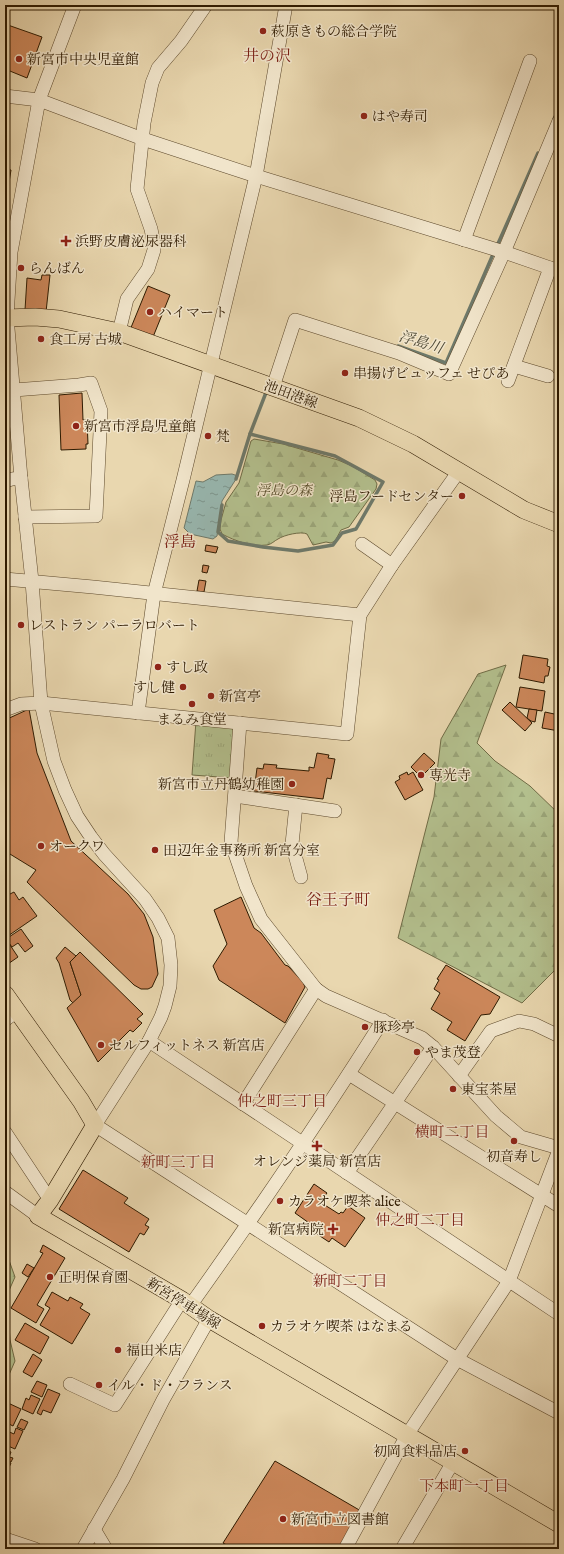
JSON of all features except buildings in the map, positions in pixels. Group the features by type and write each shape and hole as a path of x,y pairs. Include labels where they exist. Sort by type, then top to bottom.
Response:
{"main road":[{"name":"池田港線","path":"6,318 35,317 59,319 119,332 359,418 413,444 524,510 559,524"},
{"path":"5,994 11,1016 81,1101 95,1125 50,1200 38,1216"},
{"name":"新宮停車場線","path":"38,1216 407,1436 559,1524"}],"street":[{"path":"75,5 39,100 11,252 6,318 14,390 11,425 21,478 32,581 41,702 54,761 64,790 77,816 104,854 145,899 158,918 168,938 171,966 170,986 165,1006 149,1041 95,1125 457,1359 559,1413"},
{"path":"119,332 127,299 148,269 154,250 151,229 137,189 143,138 152,83 158,68 181,41 206,5"},
{"path":"138,712 154,594 256,176 286,5"},
{"path":"464,240 530,61"},
{"path":"5,96 39,100 143,138 256,176 555,269 508,381"},
{"path":"273,387 295,320 399,353 449,374 504,252 559,121"},
{"path":"514,366 548,376"},
{"path":"14,390 90,383 101,411 96,516 25,518"},
{"path":"5,710 21,704 41,702 347,734 360,615 392,565 459,471"},
{"path":"5,481 12,478 21,478"},
{"path":"362,544 392,565"},
{"path":"5,579 360,615"},
{"path":"240,723 231,842 246,886 261,919 316,989 326,996 422,1038 433,1047 496,1116 521,1137 559,1149 508,1281 407,1436 345,1549"},
{"path":"235,796 335,811"},
{"path":"296,805 292,844 301,877"},
{"path":"243,1104 316,989"},
{"path":"70,1384 115,1405 186,1303 248,1225 349,1074 383,1020"},
{"path":"459,1076 491,1031 519,1021 534,1024 559,1036"},
{"path":"149,1041 559,1314"},
{"path":"347,1173 433,1047"},
{"path":"349,1074 559,1206"},
{"path":"5,1132 50,1200"},
{"path":"5,1192 38,1216"},
{"path":"83,1549 123,1479 163,1400 210,1319"},
{"path":"402,1549 453,1462"},
{"path":"94,1529 106,1549"},
{"path":"5,1539 35,1549"}],"green space":[{"name":"浮島の森","path":"254,439 283,444 338,460 352,466 375,480 377,484 376,489 349,527 341,530 335,541 331,543 326,542 313,545 307,534 304,533 284,536 267,545 244,543 232,539 222,534 220,529 221,520 226,502 239,483 251,441"},
{"path":"506,665 477,743 495,761 530,786 559,814 559,966 522,1003 398,938 434,797 441,739 478,674"},
{"path":"196,721 238,725 233,778 192,775"},
{"path":"5,1249 15,1277 7,1295 10,1340 15,1361 5,1384"}],"water":[{"path":"232,474 238,476 222,501 217,536 213,539 190,534 184,528 196,481 203,482 216,475"}],"waterway":[{"name":"浮島川","path":"554,119 559,109"},
{"name":"浮島川","path":"497,246 538,153"},
{"name":"浮島川","path":"398,346 446,363 494,252"},
{"name":"浮島川","path":"236,479 250,434 267,390"},
{"name":"浮島川","path":"222,505 218,532 228,541 298,551 333,545 342,533 356,529 383,482 335,456 250,434"}],"place":[{"name":"萩原きもの総合学院","path":"263,31"},
{"name":"新宮市中央児童館","path":"19,59"},
{"name":"はや寿司","path":"364,116"},
{"name":"浜野皮膚泌尿器科","path":"66,241"},
{"name":"らんばん","path":"21,268"},
{"name":"ハイマート","path":"150,312"},
{"name":"食工房 古城","path":"41,339"},
{"name":"串揚げビュッフェ せぴあ","path":"345,373"},
{"name":"新宮市浮島児童館","path":"76,426"},
{"name":"梵","path":"208,436"},
{"name":"浮島フードセンター","path":"462,496"},
{"name":"レストラン パーラロバート","path":"21,625"},
{"name":"すし政","path":"158,667"},
{"name":"すし健","path":"183,687"},
{"name":"新宮亭","path":"211,696"},
{"name":"まるみ食堂","path":"192,704"},
{"name":"専光寺","path":"421,775"},
{"name":"新宮市立丹鶴幼稚園","path":"292,784"},
{"name":"オークワ","path":"41,846"},
{"name":"田辺年金事務所 新宮分室","path":"155,850"},
{"name":"豚珍亭","path":"365,1027"},
{"name":"セルフィットネス 新宮店","path":"101,1045"},
{"name":"やま茂登","path":"417,1052"},
{"name":"東宝茶屋","path":"453,1089"},
{"name":"初音寿し","path":"514,1141"},
{"name":"オレンジ薬局 新宮店","path":"317,1146"},
{"name":"カラオケ喫茶 alice","path":"280,1201"},
{"name":"新宮病院","path":"333,1229"},
{"name":"正明保育園","path":"50,1277"},
{"name":"カラオケ喫茶 はなまる","path":"262,1326"},
{"name":"福田米店","path":"118,1350"},
{"name":"イル・ド・フランス","path":"99,1385"},
{"name":"初岡食料品店","path":"465,1451"},
{"name":"新宮市立図書館","path":"283,1519"}],"district":[{"name":"井の沢","path":"267,55"},
{"name":"浮島","path":"180,541"},
{"name":"谷王子町","path":"338,899"},
{"name":"仲之町三丁目","path":"282,1101"},
{"name":"横町二丁目","path":"452,1132"},
{"name":"新町三丁目","path":"178,1162"},
{"name":"仲之町二丁目","path":"420,1220"},
{"name":"新町二丁目","path":"350,1281"},
{"name":"下本町一丁目","path":"464,1486"}]}
